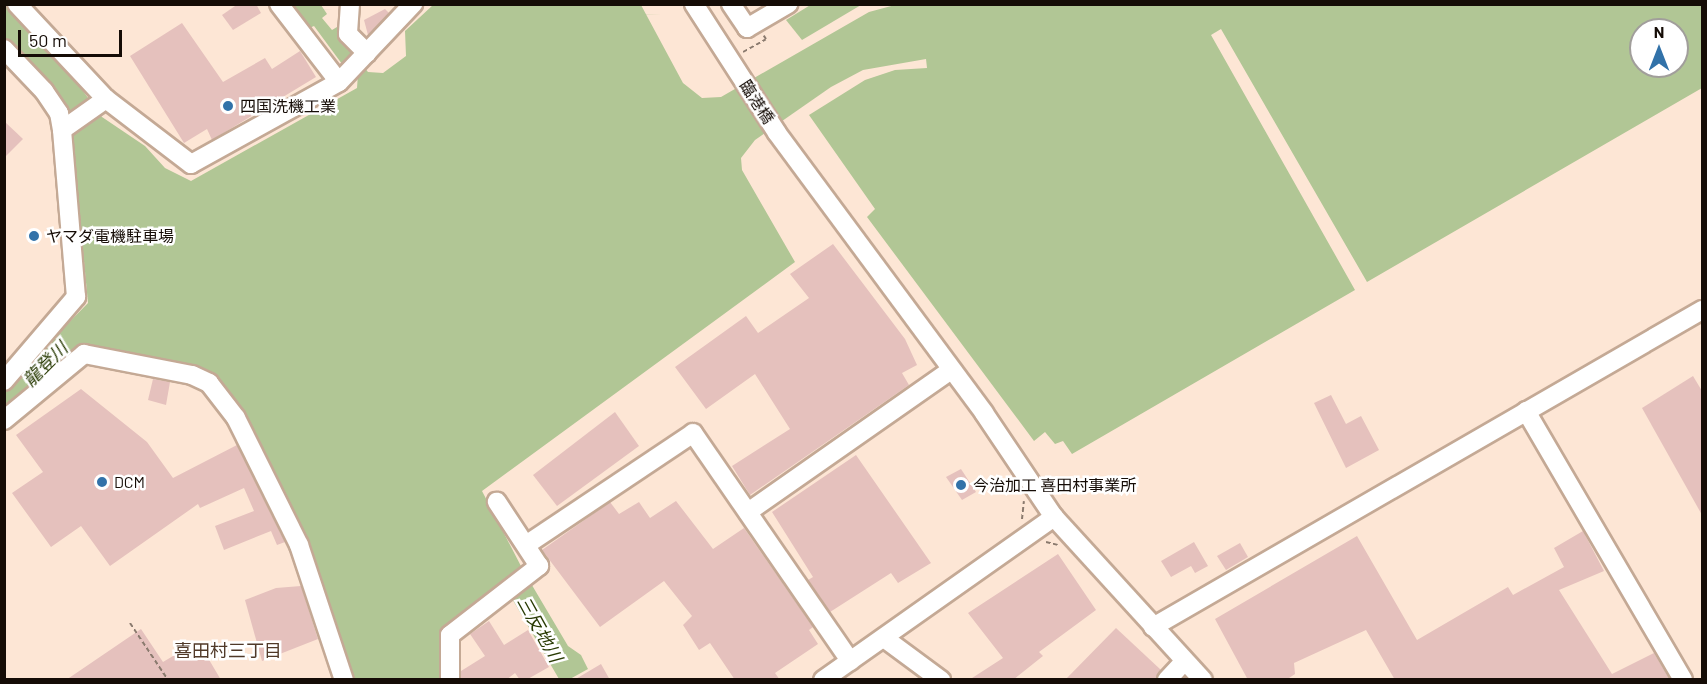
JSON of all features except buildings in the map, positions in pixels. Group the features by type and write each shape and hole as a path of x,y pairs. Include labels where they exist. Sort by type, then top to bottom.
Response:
{"street":[{"path":"17,4 106,100 191,164 339,82 413,4"},
{"path":"279,4 339,82"},
{"path":"350,4 348,34 367,53"},
{"name":"臨港橋","path":"694,4 777,133 951,370 1054,518 1203,680"},
{"path":"731,4 747,28 788,4"},
{"path":"4,49 44,91 59,112 63,130 76,297 4,381"},
{"path":"63,130 106,100"},
{"path":"1153,627 1702,309"},
{"path":"4,420 84,354 192,375 209,383 236,418 299,545 344,680"},
{"path":"748,512 951,370"},
{"path":"1526,411 1683,680"},
{"path":"526,545 693,433 850,661"},
{"path":"450,680 450,635 539,566 497,502"},
{"path":"823,680 1054,518"},
{"path":"884,638 941,680"},
{"path":"1167,680 1185,661"}],"path":[{"path":"130,623 168,680"}],"water":[{"path":"812,4 861,5 802,40 786,20"},
{"path":"4,5 53,50 102,117 145,146 165,168 191,181 357,88 358,74 342,64 314,26 307,29 288,5 321,5 327,14 322,18 332,30 337,27 345,44 368,72 383,73 406,56 405,31 433,5 641,5 683,83 702,98 721,97 869,12 895,5 1702,5 1702,88 1367,282 1221,29 1211,35 1355,290 1072,454 1063,441 1055,444 1045,432 1034,441 867,217 875,209 809,115 865,80 895,70 927,68 926,59 863,70 831,87 755,140 741,158 742,170 795,262 482,491 523,570 568,646 581,655 588,669 570,679 559,679 504,585 441,636 439,679 352,679 313,559 233,401 209,377 85,346 5,414 5,388 88,303 72,136 77,132 57,96 5,39"}],"place":[{"name":"四国洗機工業","path":"228,106"},
{"name":"ヤマダ電機駐車場","path":"34,236"},
{"name":"DCM","path":"102,482"},
{"name":"今治加工 喜田村事業所","path":"961,485"}],"district":[{"name":"喜田村三丁目","path":"228,650"}],"water label":[{"name":"龍登川","path":"45,364"},
{"name":"三反地川","path":"540,629"}]}
